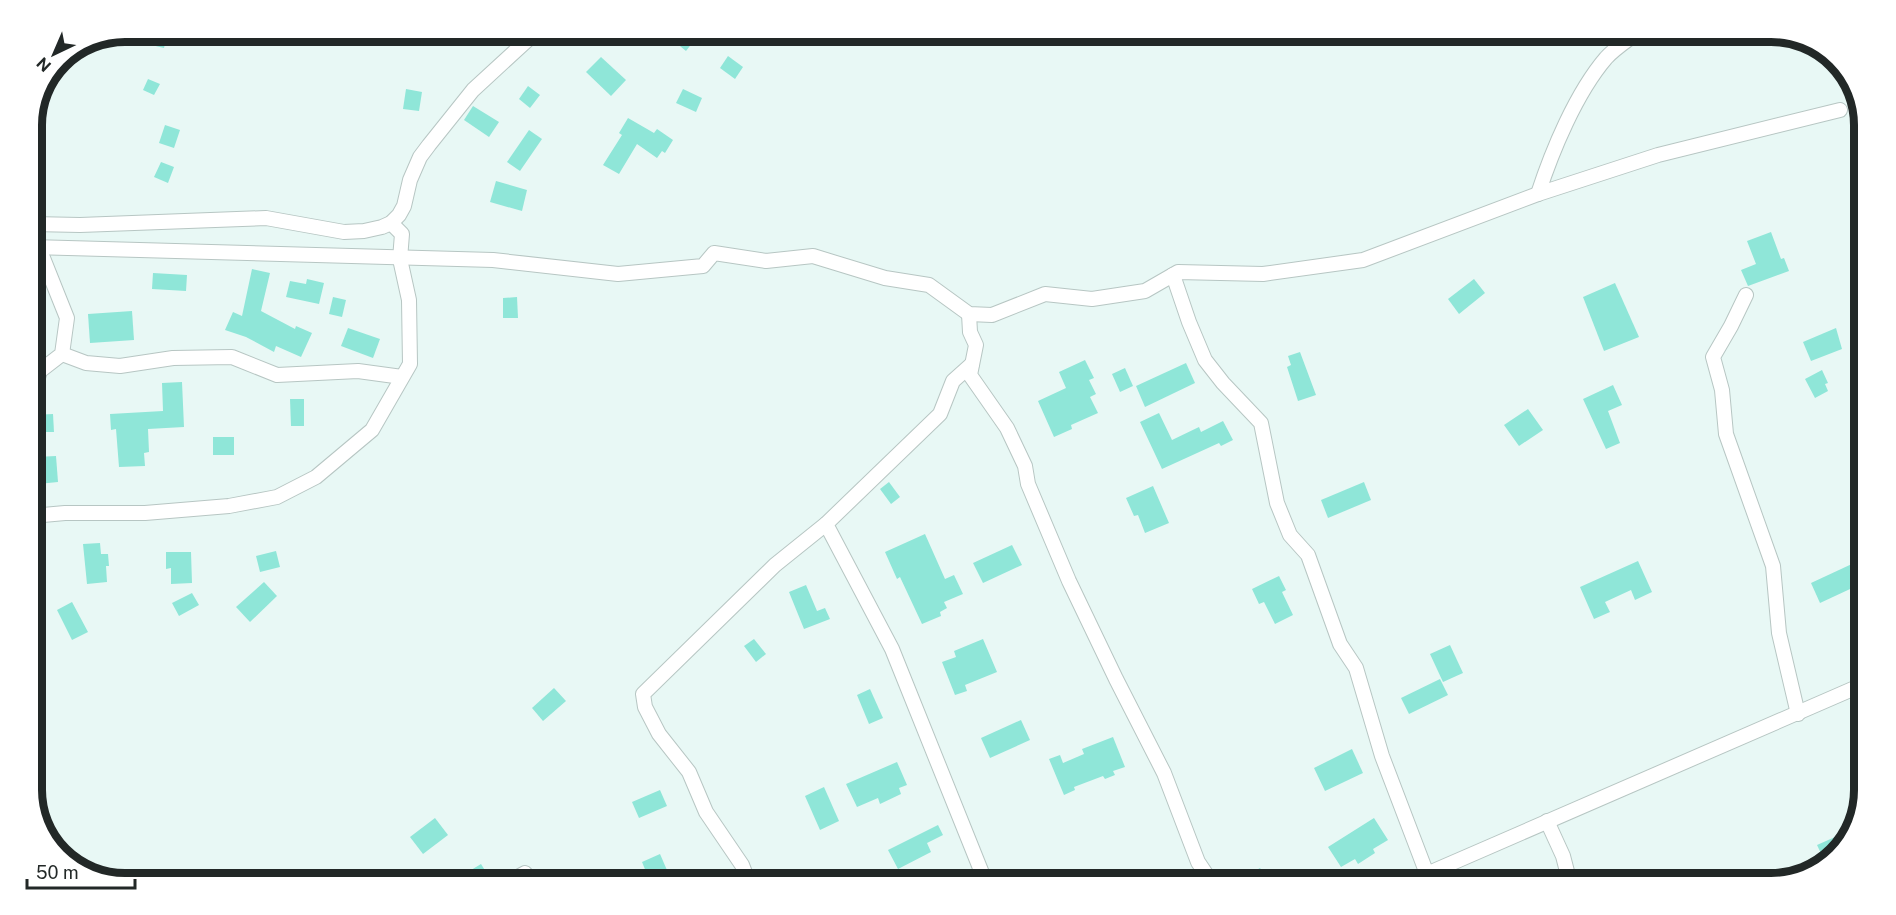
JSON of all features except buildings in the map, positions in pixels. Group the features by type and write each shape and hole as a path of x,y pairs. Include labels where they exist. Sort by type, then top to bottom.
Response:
{"street":[{"path":"42,224 80,225 266,218 344,232 364,231 391,223 404,206 410,180 420,157 473,90 525,42"},
{"path":"1538,195 1549,160 1583,92 1606,58 1626,42"},
{"path":"42,248 493,260 618,274 703,266 714,254 766,261 813,256 885,278 929,285 969,314 992,315 1045,294 1092,299 1145,291 1178,273 1263,274 1364,260 1538,195 1658,155 1840,110"},
{"path":"42,515 145,513 229,506 277,497 316,477 372,430 410,364 409,300 399,259 402,234 391,223"},
{"path":"42,263 67,318 62,354 42,369"},
{"path":"1173,275 1205,360 1261,423 1277,503 1290,535 1308,555 1340,644 1356,668 1382,756 1427,873"},
{"path":"1746,295 1713,357 1722,390 1726,434 1773,566 1779,633 1798,714"},
{"path":"969,314 970,332 976,345 970,375 1007,428 1025,466 1028,484 1069,581 1164,773 1198,862 1205,873"},
{"path":"62,354 86,363 120,366 173,357 232,357 277,375 358,371 402,377"},
{"path":"745,873 742,865 706,812 689,772 659,734 645,707 643,694 775,566 826,525 940,414 953,381 972,364"},
{"path":"826,525 892,649 982,873"},
{"path":"1429,873 1854,689"},
{"path":"1547,821 1563,856 1567,873"}]}
